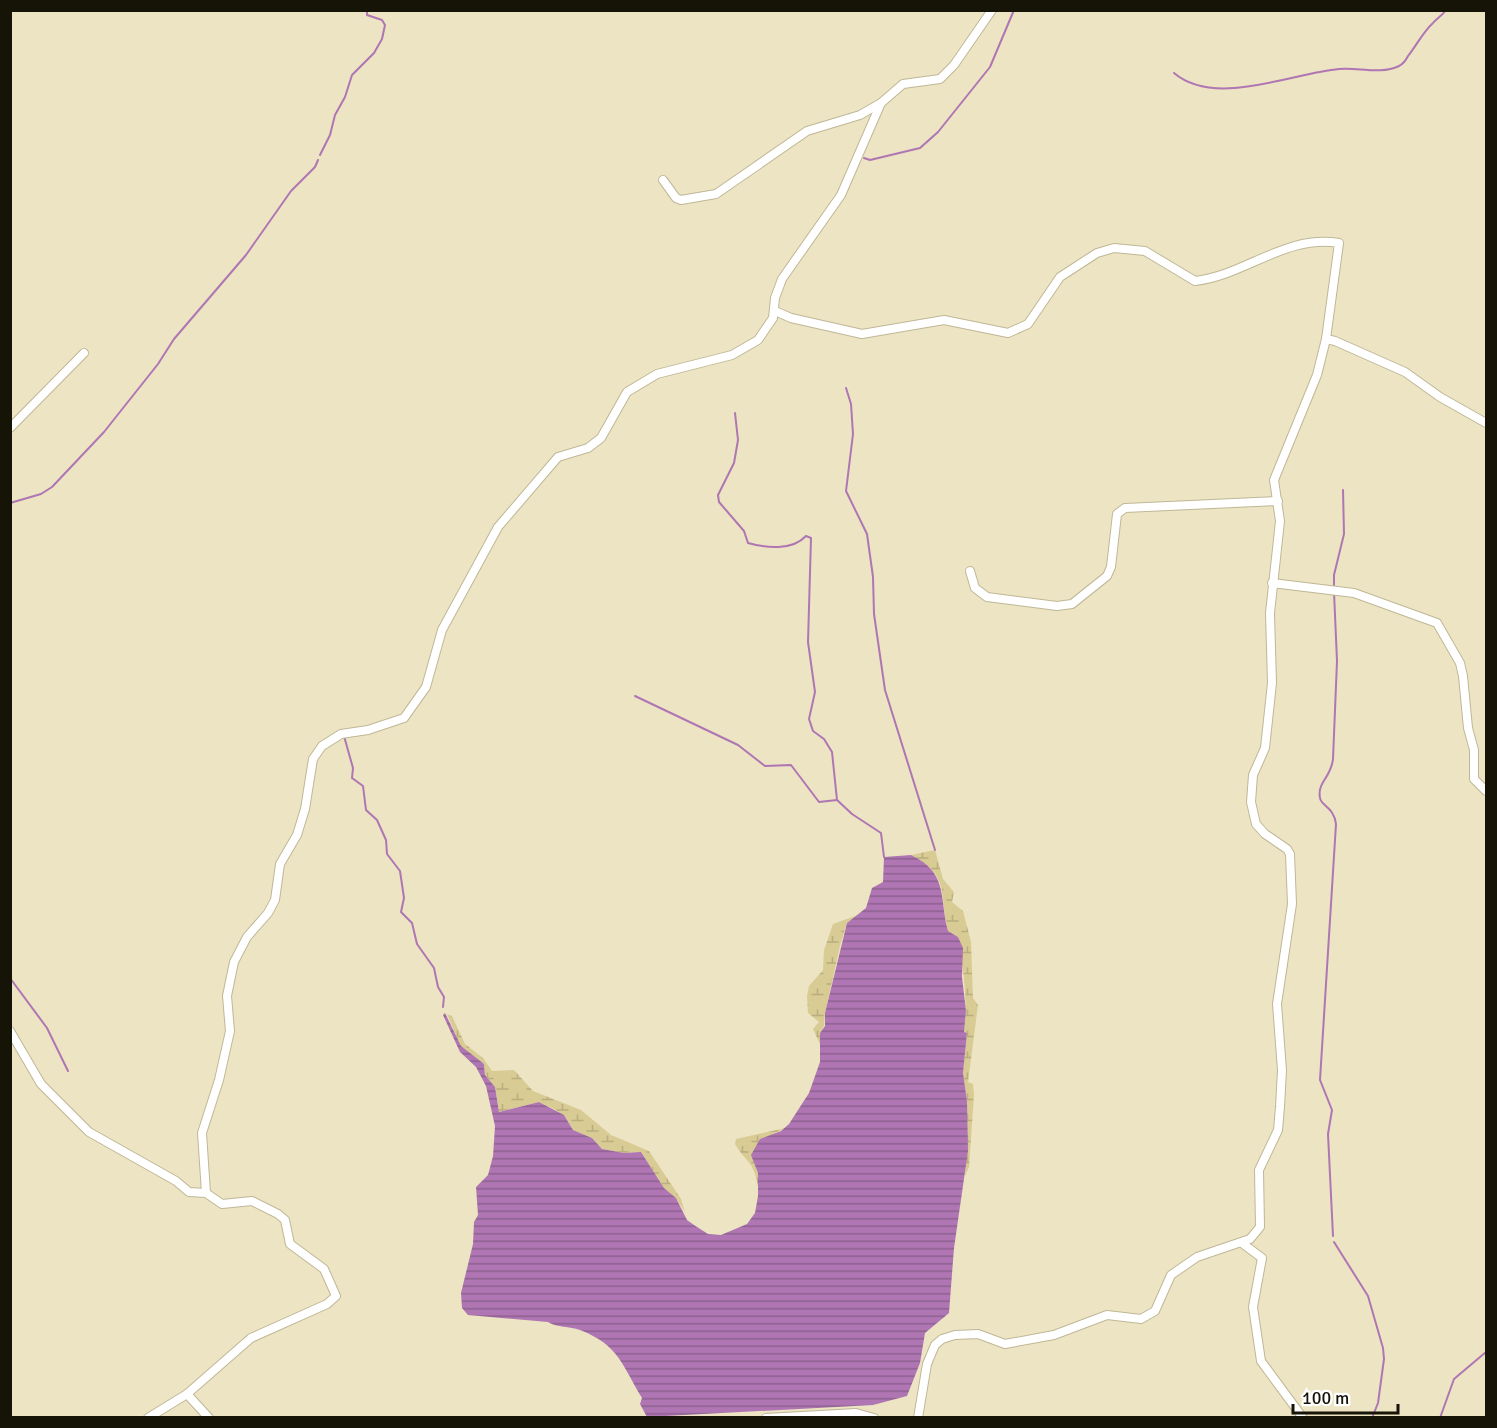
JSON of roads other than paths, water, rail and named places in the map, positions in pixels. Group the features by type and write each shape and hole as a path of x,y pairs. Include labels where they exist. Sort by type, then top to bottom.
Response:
{"street":[{"path":"663,180 676,198 681,201 716,194 807,131 849,120 881,103 903,84 932,81 947,74 992,10"},
{"path":"206,1193 202,1133 219,1080 230,1031 227,996 232,969 242,944 268,914 275,900 278,869 300,826 310,767 316,753 341,734 398,722 411,710 426,687 442,630 492,536 525,493 558,457 588,448 601,438 622,399 633,387 657,374 741,352 758,340 771,323 775,311 775,298 782,279 841,195 881,103"},
{"path":"775,311 790,318 862,334 944,320 1008,333 1028,324 1060,277 1105,249 1128,248 1145,251 1195,281 1233,271 1286,247 1328,241 1339,243 1326,339 1317,375 1275,472 1274,489 1280,521 1270,613 1272,683 1265,748 1254,775 1251,802 1256,824 1290,854 1292,904 1277,1004 1282,1070 1278,1130 1259,1170 1260,1227 1257,1233 1242,1243 1197,1257 1171,1275 1155,1311 1141,1319 1107,1315 1054,1335 1005,1344 978,1334 955,1335 942,1339 935,1345 925,1371 918,1418"},
{"path":"1326,339 1405,372 1440,397 1486,423"},
{"path":"10,428 84,353"},
{"path":"970,571 975,588 987,597 1066,606 1081,599 1107,576 1111,567 1117,514 1125,508 1278,501"},
{"path":"1272,584 1354,593 1437,623 1460,663 1467,703 1469,734 1474,750 1474,779 1486,791"},
{"path":"10,1031 41,1084 89,1132 176,1181 189,1192 206,1193 222,1204 252,1202 278,1214 285,1220 290,1244 324,1269 336,1296 327,1304 251,1338 187,1394 148,1418"},
{"path":"1242,1243 1262,1258 1252,1307 1261,1361 1303,1418"},
{"path":"187,1394 209,1418"},
{"path":"766,1418 856,1413 874,1418"}],"waterway":[{"path":"320,155 330,135 335,115 345,97 352,75 374,53 382,39 385,25 382,20 367,15 367,10"},
{"path":"864,158 870,160 920,148 938,132 990,67 1014,10"},
{"path":"1174,73 1191,83 1210,88 1232,88 1254,86 1339,69 1392,69 1404,62 1426,31 1446,10"},
{"path":"10,503 41,494 52,487 104,432 158,364 174,339 246,255 291,191 315,167 318,160"},
{"path":"846,388 851,404 853,434 846,491 867,534 873,577 874,614 885,690 935,850"},
{"path":"735,413 738,440 734,463 718,495 719,502 744,531 748,543 778,547 794,544 806,536 811,538 808,642 815,692 809,719 813,731 824,739 832,752 837,800 852,814 881,833 884,857"},
{"path":"1334,585 1334,575 1344,534 1343,490"},
{"path":"1333,1236 1328,1134 1332,1110 1320,1080 1336,824 1333,814 1321,801 1320,788 1330,771 1333,759 1337,661 1334,592"},
{"path":"635,696 738,745 765,766 791,765 819,802 837,800"},
{"path":"344,736 353,768 352,778 363,786 366,810 377,820 386,840 387,854 400,871 404,898 401,912 412,923 417,944 434,968 438,987 444,997 443,1007"},
{"path":"10,978 47,1028 68,1071"},
{"path":"1334,1242 1368,1296 1383,1348 1384,1359 1378,1403 1372,1418"},
{"path":"1440,1418 1454,1379 1486,1352"}]}
